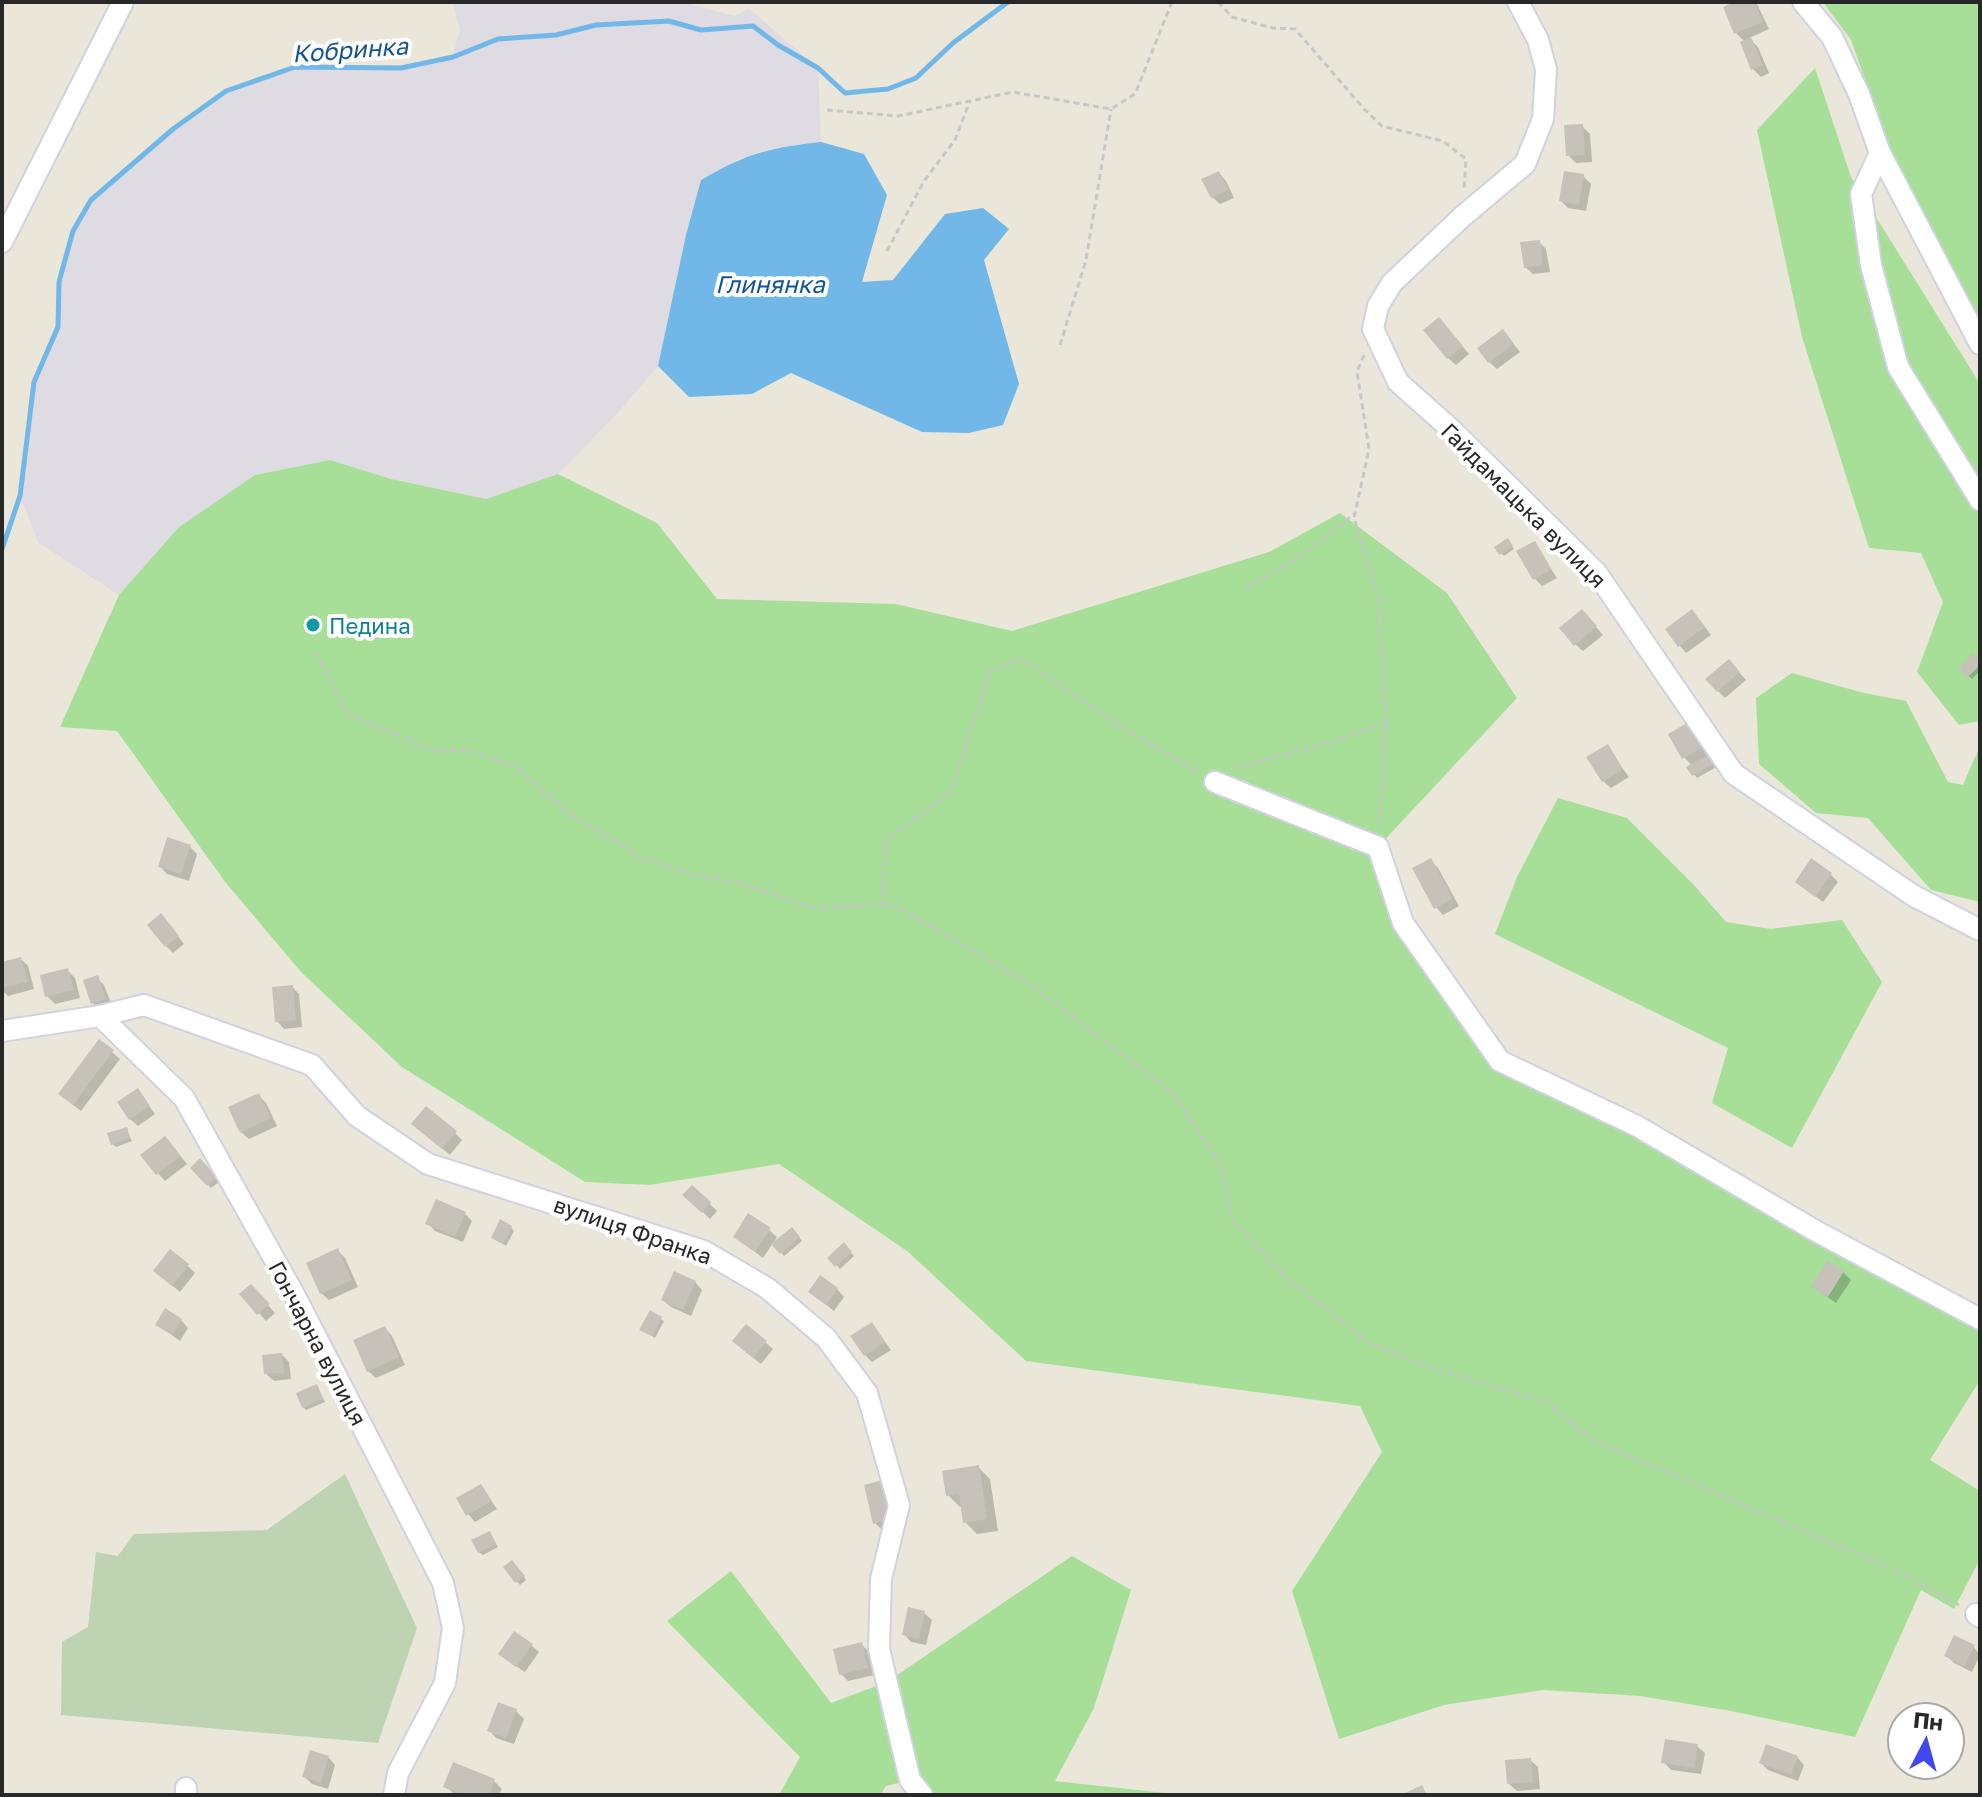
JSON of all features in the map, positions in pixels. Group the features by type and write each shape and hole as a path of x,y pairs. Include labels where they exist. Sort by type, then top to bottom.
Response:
{"street":[{"path":"2,242 123,2"},
{"path":"1373,329 1378,306 1392,283 1463,216 1525,164 1543,119 1546,69 1538,40 1518,2"},
{"path":"1803,2 1832,37 1859,94 1880,153 1980,344"},
{"path":"1880,153 1861,194 1871,265 1898,367 1980,500"},
{"name":"Гайдамацька вулиця","path":"1373,329 1398,382 1453,431 1596,572 1734,774 1914,896 1980,930"},
{"path":"1215,782 1378,847 1403,923 1500,1061 1637,1126 1814,1230 1980,1319"},
{"name":"вулиця Франка","path":"100,1016 144,1005 312,1065 357,1116 428,1164 704,1251 767,1288 826,1338 867,1393 899,1505 881,1579 879,1649 910,1790"},
{"path":"2,1031 100,1016"},
{"name":"Гончарна вулиця","path":"100,1016 184,1098 295,1296 443,1583 453,1628 445,1683 398,1773 394,1795"}],"path":[{"path":"827,110 898,116 1013,92 1111,109 1135,94 1172,2"},
{"path":"1218,2 1232,17 1273,28 1295,29 1382,126 1443,141 1466,159 1463,216"},
{"path":"887,251 924,181 955,140 970,101"},
{"path":"1060,345 1086,260 1111,109"},
{"path":"1373,329 1357,372 1369,449 1354,514 1378,598 1386,723 1378,847"},
{"path":"1246,588 1301,556 1354,514"},
{"path":"316,652 348,714 434,751 469,750 517,767 568,813 642,858 692,874 744,884 817,909 882,904 900,908 1033,986 1174,1094 1220,1165 1233,1221 1286,1278 1368,1342 1422,1365 1547,1402 1592,1440 1901,1573 1978,1616"},
{"path":"882,904 886,840 950,793 991,671 1020,658 1123,728 1215,782"},
{"path":"1234,769 1386,723"}],"shaded area":[{"path":"452,2 679,2 735,16 749,9 818,68 821,142 771,148 736,160 686,235 658,366 615,416 558,474 486,499 391,479 330,460 178,528 119,595 38,542 20,496 34,382 58,327 59,282 73,231 91,200 173,129 226,91 295,67 401,68 452,57 460,30"}],"green space":[{"path":"1823,2 1980,2 1980,330 1895,163 1851,40"},
{"path":"1815,68 1851,177 1980,384 1980,721 1959,725 1917,672 1943,602 1921,553 1869,548 1802,337 1757,130"},
{"path":"330,460 391,479 486,499 558,474 657,523 717,599 896,604 1012,631 1269,552 1340,513 1447,593 1517,698 1378,847 1403,923 1500,1061 1980,1319 1980,1380 1930,1460 1980,1491 1980,1559 1954,1609 1921,1590 1855,1737 1640,1696 1543,1690 1444,1705 1339,1739 1292,1591 1382,1452 1360,1406 1026,1361 907,1251 779,1164 650,1185 585,1182 402,1067 302,973 226,883 117,731 60,727 119,595 178,528 255,475"},
{"path":"1792,673 1906,701 1948,782 1963,785 1980,746 1980,902 1931,890 1868,818 1816,813 1759,764 1756,698"},
{"path":"1558,798 1627,818 1726,922 1771,929 1842,920 1882,982 1792,1148 1712,1103 1728,1048 1495,934 1517,877"},
{"path":"345,1474 417,1628 378,1743 61,1715 62,1642 88,1627 96,1552 118,1556 134,1534 267,1530"},
{"path":"1072,1556 1131,1590 1094,1708 1055,1781 1184,1795 933,1795 910,1780 886,1786 880,1795 779,1795 800,1757 667,1621 731,1571 831,1703 887,1682"}],"water":[{"name":"Глинянка","path":"821,142 864,154 887,195 862,282 893,280 945,214 983,208 1009,229 984,260 1019,384 1003,425 969,433 922,432 791,373 752,394 689,397 658,366 701,180 759,153"}],"building":[{"path":"1734,2 1755,2 1763,22 1734,34 1723,7"},
{"path":"1751,37 1763,65 1751,70 1740,42"},
{"path":"1583,124 1585,155 1566,156 1564,125"},
{"path":"1219,171 1228,190 1211,198 1201,179"},
{"path":"1564,171 1584,174 1579,205 1559,201"},
{"path":"1540,240 1543,265 1524,268 1520,242"},
{"path":"1439,317 1463,346 1447,359 1423,330"},
{"path":"1503,329 1514,344 1488,363 1477,348"},
{"path":"1508,538 1513,546 1499,555 1494,547"},
{"path":"1535,541 1552,570 1533,580 1516,551"},
{"path":"1582,609 1597,626 1574,646 1559,628"},
{"path":"1692,609 1705,627 1678,647 1665,629"},
{"path":"1973,653 1980,660 1980,665 1968,677 1958,669"},
{"path":"1729,659 1740,672 1717,692 1705,679"},
{"path":"1689,722 1703,747 1682,759 1668,734"},
{"path":"1608,744 1623,769 1602,782 1586,757"},
{"path":"1713,752 1718,761 1692,776 1686,767"},
{"path":"167,837 191,845 181,874 158,867"},
{"path":"1431,858 1453,898 1434,909 1412,868"},
{"path":"1811,858 1832,873 1815,897 1795,882"},
{"path":"161,913 179,936 165,947 147,925"},
{"path":"21,957 28,982 2,988 2,962"},
{"path":"68,968 74,990 45,997 40,975"},
{"path":"98,975 106,999 91,1004 83,980"},
{"path":"293,985 296,1020 275,1022 272,987"},
{"path":"99,1039 114,1050 73,1105 58,1094"},
{"path":"138,1088 150,1106 129,1120 117,1102"},
{"path":"259,1093 271,1118 240,1133 228,1107"},
{"path":"426,1106 457,1131 442,1149 411,1124"},
{"path":"127,1127 130,1138 111,1145 107,1133"},
{"path":"165,1136 181,1156 156,1175 140,1155"},
{"path":"200,1158 217,1177 207,1186 190,1168"},
{"path":"692,1185 711,1202 702,1213 682,1195"},
{"path":"436,1199 466,1212 455,1236 425,1224"},
{"path":"748,1213 771,1228 755,1252 733,1237"},
{"path":"500,1219 512,1226 503,1244 491,1238"},
{"path":"792,1227 800,1237 780,1254 771,1244"},
{"path":"844,1242 852,1252 835,1267 827,1258"},
{"path":"338,1248 352,1280 320,1294 306,1263"},
{"path":"170,1249 189,1264 172,1286 153,1271"},
{"path":"1827,1260 1844,1271 1828,1297 1811,1287"},
{"path":"674,1271 696,1281 683,1310 661,1300"},
{"path":"820,1275 838,1288 826,1305 808,1292"},
{"path":"251,1284 270,1304 257,1315 239,1294"},
{"path":"165,1308 182,1319 172,1335 155,1325"},
{"path":"650,1310 662,1317 652,1336 639,1330"},
{"path":"872,1322 885,1342 864,1356 850,1336"},
{"path":"746,1324 767,1341 753,1358 732,1341"},
{"path":"385,1326 399,1357 367,1372 353,1340"},
{"path":"282,1353 284,1373 264,1374 262,1355"},
{"path":"317,1384 323,1399 302,1408 296,1393"},
{"path":"979,1465 987,1519 963,1523 959,1494 946,1496 942,1471"},
{"path":"883,1480 892,1519 873,1524 864,1485"},
{"path":"481,1484 492,1501 466,1516 456,1498"},
{"path":"490,1531 496,1544 478,1553 471,1540"},
{"path":"512,1560 525,1576 515,1583 503,1567"},
{"path":"908,1607 925,1611 919,1639 902,1635"},
{"path":"514,1631 533,1644 516,1667 498,1654"},
{"path":"1954,1635 1975,1645 1964,1666 1944,1656"},
{"path":"862,1642 868,1668 839,1675 833,1649"},
{"path":"498,1702 517,1709 506,1738 487,1731"},
{"path":"1665,1739 1698,1744 1694,1768 1661,1763"},
{"path":"1766,1744 1798,1756 1791,1775 1759,1763"},
{"path":"310,1750 329,1756 321,1783 302,1777"},
{"path":"1531,1758 1533,1782 1507,1784 1505,1760"},
{"path":"453,1762 495,1779 489,1795 464,1795 443,1787"},
{"path":"1422,1785 1427,1795 1401,1795"}],"waterway":[{"name":"Кобринка","path":"2,549 20,496 34,382 58,327 59,282 73,231 91,200 173,129 226,91 295,67 401,68 453,57 498,39 556,35 596,25 669,21 701,30 753,26 818,68 845,93 888,89 916,78 953,43 1008,2"}],"place":[{"name":"Педина","path":"313,625"}]}
